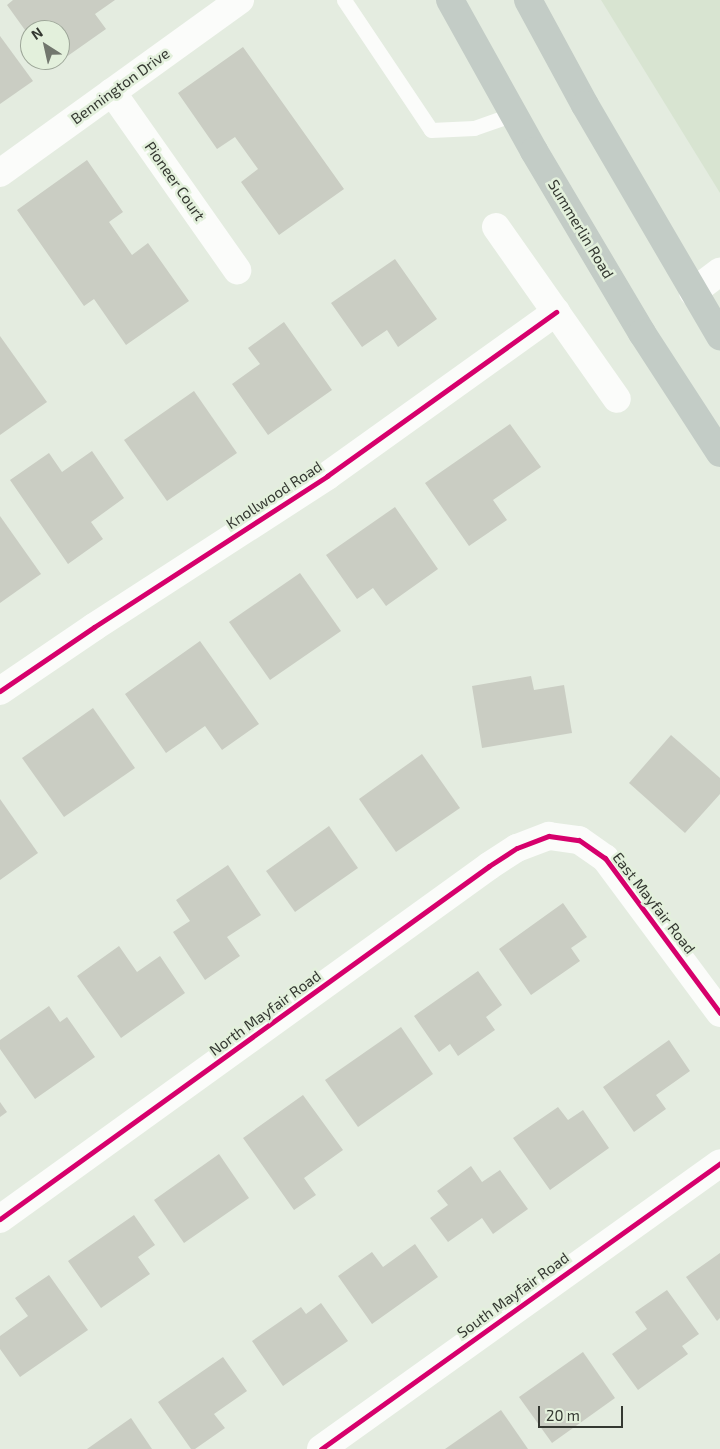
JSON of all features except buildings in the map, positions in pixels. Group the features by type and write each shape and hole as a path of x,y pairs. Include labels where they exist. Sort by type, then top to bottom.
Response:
{"main road":[{"name":"Summerlin Road","path":"450,0 642,333 720,453"},
{"path":"528,0 584,105 720,336"}],"street":[{"name":"Bennington Drive","path":"0,173 240,0"},
{"name":"Pioneer Court","path":"112,92 237,270"},
{"path":"496,227 617,399"},
{"path":"693,292 720,272"},
{"name":"Knollwood Road","path":"0,691 94,627 327,476 556,312"},
{"name":"East Mayfair Road","path":"549,836 579,840 605,858 720,1013"},
{"name":"North Mayfair Road","path":"0,1219 489,866 517,848 549,836"},
{"name":"South Mayfair Road","path":"321,1449 720,1162"}],"lane":[{"path":"344,0 431,130 474,128 514,114"}],"shaded area":[{"path":"601,0 720,0 720,193"}],"cycle path":[{"path":"0,691 94,627 327,476 556,312"},
{"path":"0,1219 489,866 517,848 549,836 579,840 605,858 720,1013"},
{"path":"321,1449 720,1163"}]}
